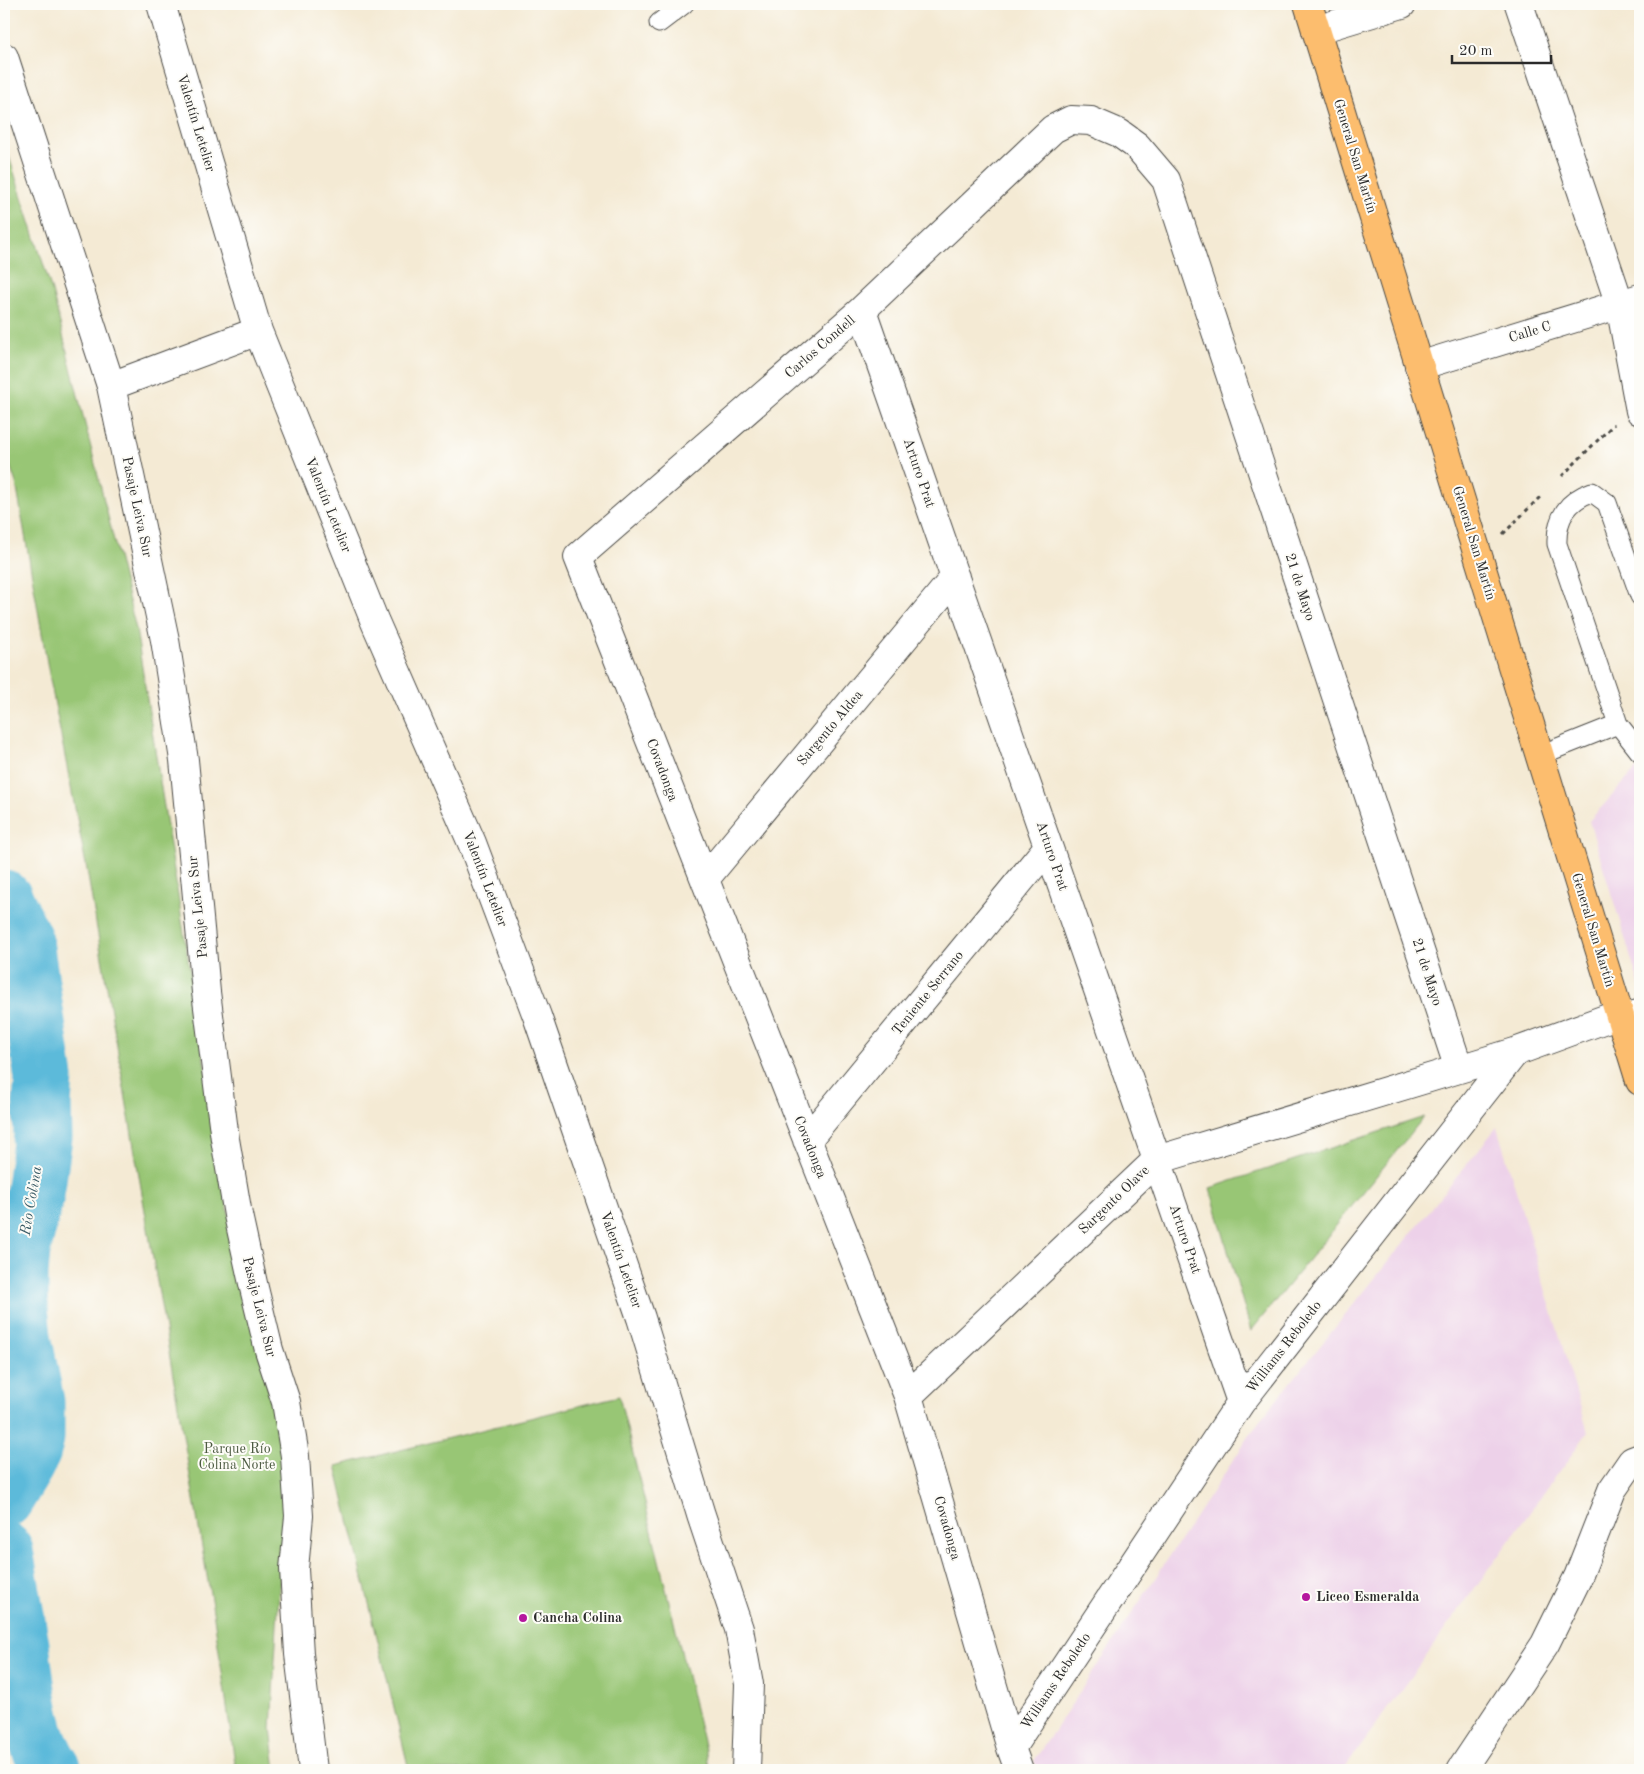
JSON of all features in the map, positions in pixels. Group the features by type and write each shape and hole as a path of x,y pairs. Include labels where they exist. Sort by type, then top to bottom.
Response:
{"main road":[{"name":"General San Martín","path":"1308,4 1540,755 1630,1011 1640,1081"}],"street":[{"name":"Valentín Letelier","path":"160,4 258,331 376,622 472,842 537,1016 641,1318 701,1515 739,1629 749,1684 746,1770"},
{"path":"1316,30 1402,4"},
{"path":"1519,4 1630,302 1640,411"},
{"name":"Pasaje Leiva Sur","path":"4,57 111,386 165,640 182,751 206,992 238,1215 269,1350 286,1402 295,1456 299,1516 294,1569 299,1654 313,1770"},
{"name":"21 de Mayo","path":"1053,128 1071,120 1091,121 1119,133 1137,146 1166,180 1459,1069"},
{"name":"Carlos Condell","path":"578,557 862,310 1053,128"},
{"name":"Calle C","path":"1419,366 1630,302"},
{"name":"Arturo Prat","path":"862,310 1241,1402"},
{"path":"111,386 258,331"},
{"name":"Covadonga","path":"578,557 908,1396 1015,1759"},
{"name":"Sargento Aldea","path":"705,879 955,577"},
{"name":"Teniente Serrano","path":"807,1140 1048,847"},
{"path":"1459,1069 1515,1052 1630,1011"},
{"name":"Williams Reboledo","path":"1015,1759 1241,1402 1515,1052"},
{"name":"Sargento Olave","path":"908,1396 1157,1160 1459,1069"},
{"path":"1461,1770 1545,1644 1578,1577 1612,1490 1632,1461 1640,1458"}],"lane":[{"path":"660,23 684,4"},
{"path":"1640,596 1607,504 1592,492 1578,497 1563,514 1557,530 1557,544 1618,724 1640,752"},
{"path":"1540,755 1618,724"}],"shaded area":[{"path":"1640,765 1640,987 1589,821"},
{"name":"Liceo Esmeralda","path":"1497,1127 1588,1432 1343,1770 1038,1770 1034,1761 1258,1423"}],"green space":[{"name":"Parque Río Colina Norte","path":"4,141 52,291 136,629 227,1206 287,1454 271,1728 276,1770 236,1770 214,1617 87,870 49,674 16,483 4,448"},
{"path":"1424,1117 1251,1331 1210,1188"},
{"name":"Cancha Colina","path":"619,1396 710,1770 409,1770 336,1466"}],"waterway":[{"name":"Río Colina","path":"4,900 24,942 44,1078 42,1103 43,1137 35,1194 21,1251 19,1272 19,1309 22,1337 35,1402 35,1437 32,1450 4,1499"},
{"name":"Río Colina","path":"4,1551 29,1710 38,1741 53,1770"}],"place":[{"name":"Liceo Esmeralda","path":"1306,1597"},
{"name":"Cancha Colina","path":"523,1618"}]}
